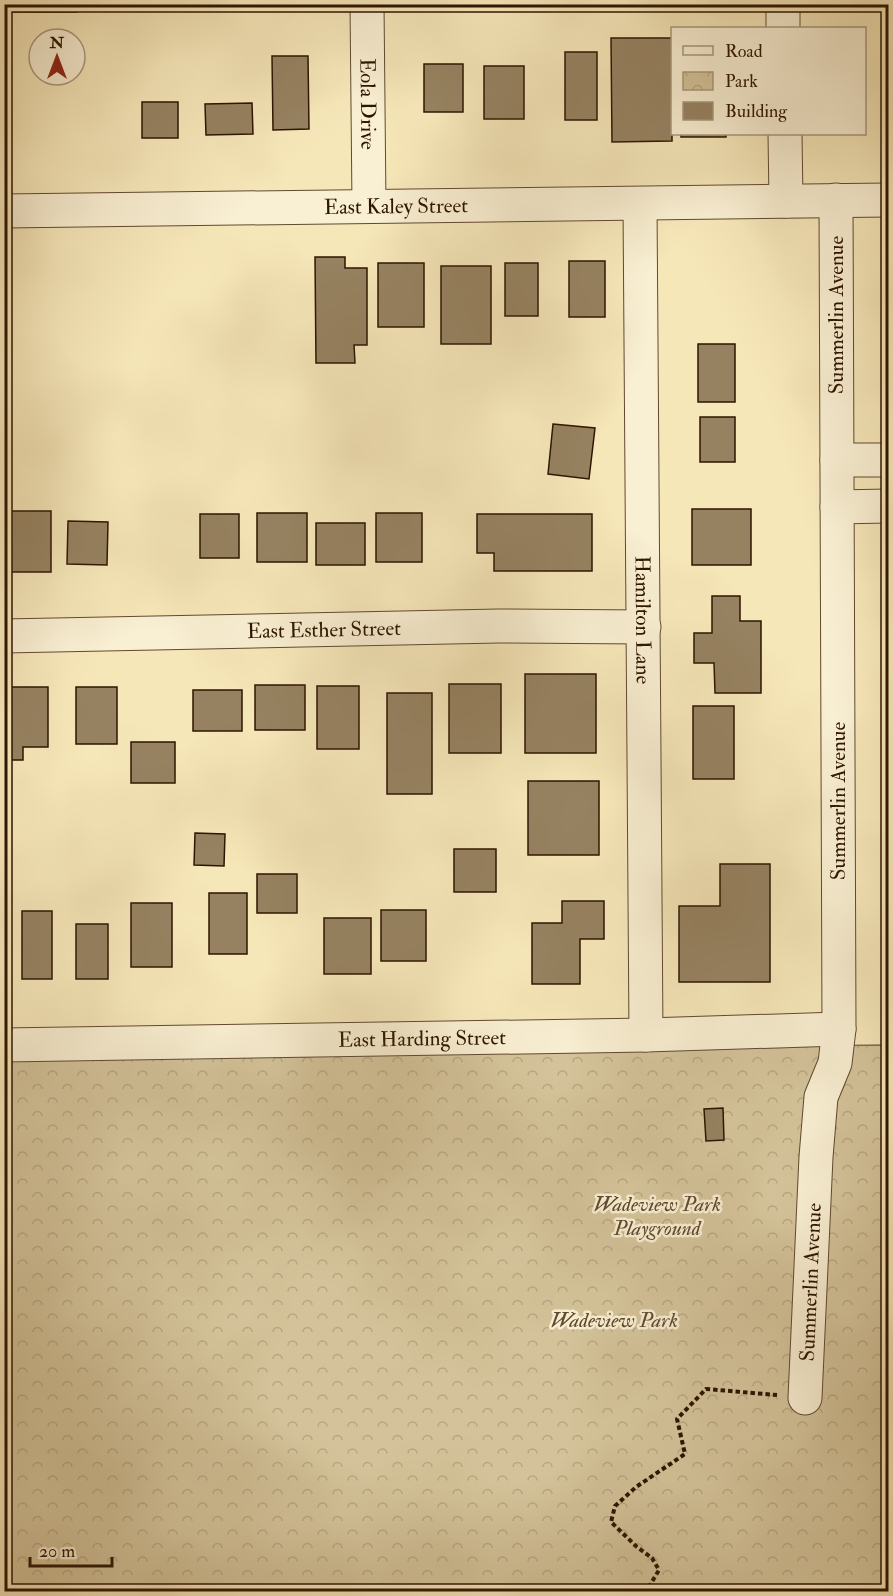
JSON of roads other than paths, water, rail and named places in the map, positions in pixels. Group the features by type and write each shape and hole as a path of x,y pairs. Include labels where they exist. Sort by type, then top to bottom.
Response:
{"street":[{"name":"Eola Drive","path":"367,4 369,206"},
{"path":"783,4 783,27"},
{"path":"785,135 786,201"},
{"name":"East Kaley Street","path":"4,211 836,200"},
{"path":"836,200 888,200"},
{"name":"Summerlin Avenue","path":"805,1398 821,1097 835,1063 839,1029 836,200"},
{"name":"Hamilton Lane","path":"640,204 646,1035"},
{"path":"837,460 888,460"},
{"path":"837,507 888,507"},
{"name":"East Esther Street","path":"4,636 499,626 644,627"},
{"name":"East Harding Street","path":"4,1045 646,1035 839,1029"}],"park label":[{"name":"Wadeview Park Playground","path":"657,1216"},
{"name":"Wadeview Park","path":"614,1320"}]}
